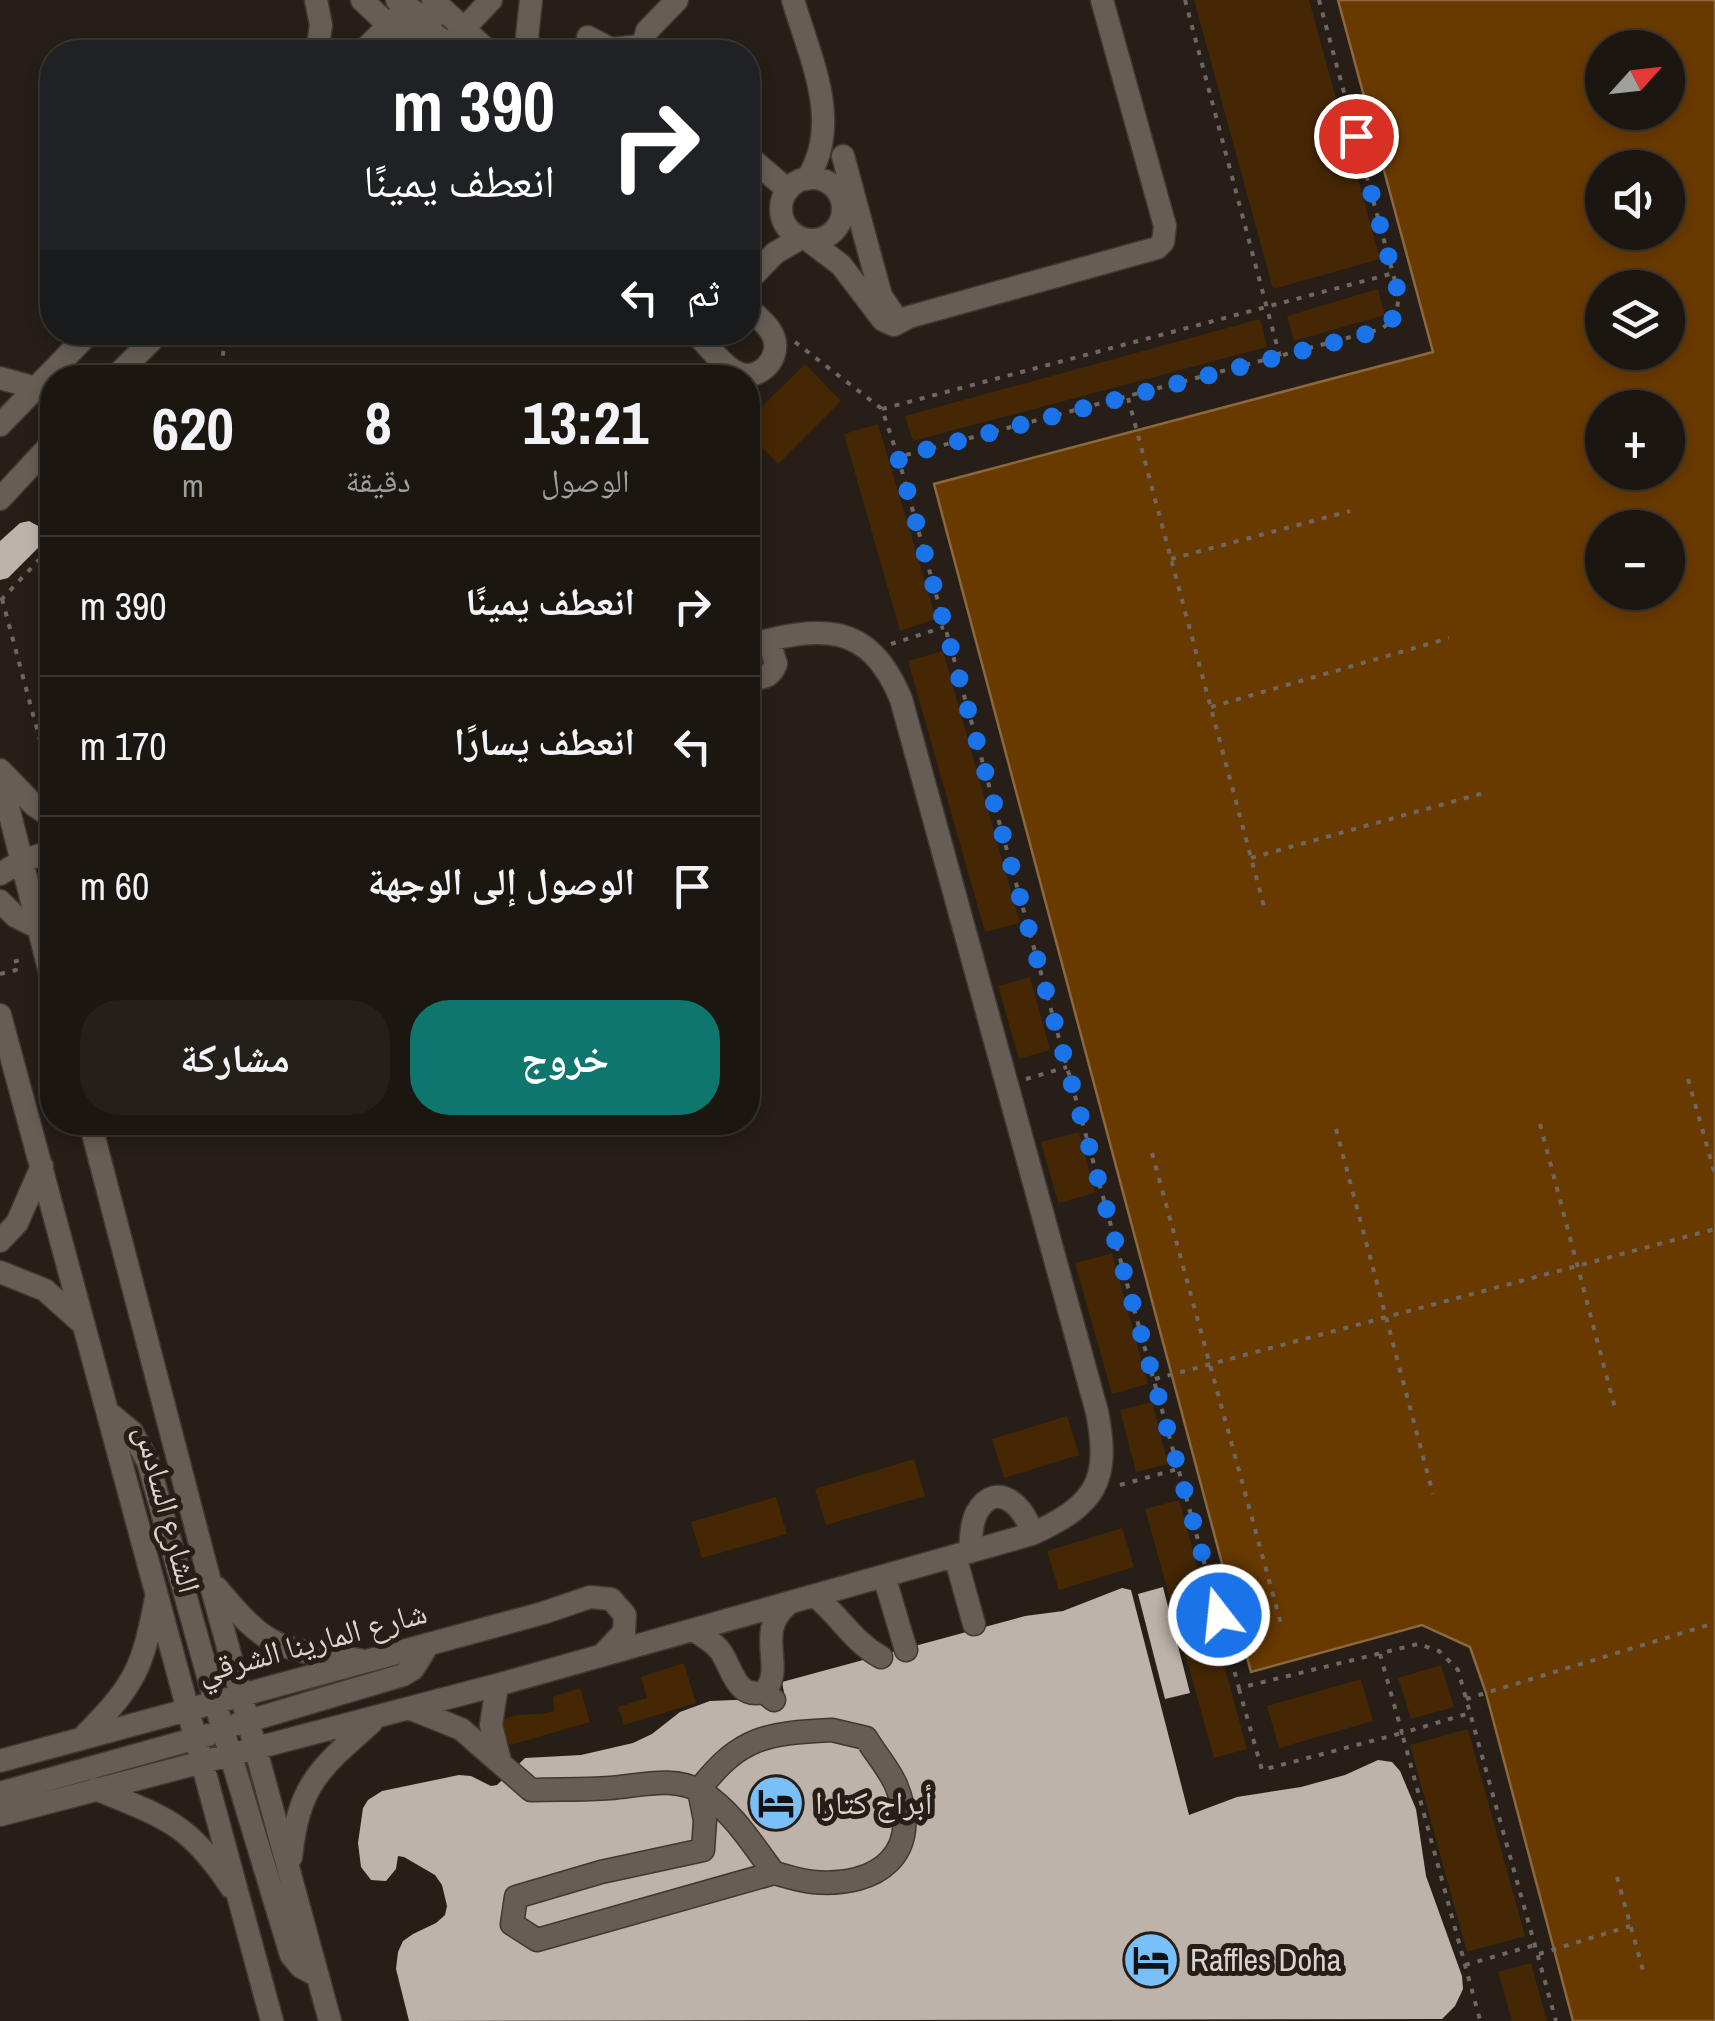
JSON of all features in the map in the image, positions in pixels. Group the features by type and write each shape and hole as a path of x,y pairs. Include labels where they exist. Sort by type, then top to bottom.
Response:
{"street":[{"path":"316,0 319,40"},
{"path":"362,0 388,26 429,26 491,0"},
{"path":"528,40 531,0"},
{"path":"644,40 647,30 677,0"},
{"path":"760,248 822,152 826,122 793,0"},
{"path":"760,168 790,198 788,229 841,264 882,320 900,325 909,317 1149,250 1163,242 1165,226 1102,0"},
{"path":"374,40 388,26"},
{"path":"429,26 461,40"},
{"path":"588,37 593,40"},
{"path":"823,108 833,125 884,303 894,314 909,317"},
{"path":"760,268 775,252 804,239 825,238 839,226 844,209 842,156"},
{"path":"760,182 790,198"},
{"path":"790,198 828,183 842,200"},
{"path":"760,321 775,343 772,360 760,371"},
{"path":"58,365 77,345"},
{"path":"126,365 147,345"},
{"path":"708,345 727,365"},
{"path":"0,378 36,388"},
{"path":"0,423 40,384"},
{"path":"0,499 40,456"},
{"path":"760,643 823,632 844,636 872,650 889,670 901,699 1100,1426 1103,1460 1091,1492"},
{"path":"760,645 771,647 776,664 768,676 760,679"},
{"path":"0,772 40,810"},
{"path":"0,772 22,861 40,910"},
{"path":"0,874 40,855"},
{"path":"0,901 15,916 40,924"},
{"name":"الشارع السادس","path":"2,1028 272,2021"},
{"name":"الشارع السادس","path":"93,1135 330,2021"},
{"path":"0,1241 17,1222 42,1166"},
{"path":"0,1272 29,1280 45,1290 86,1326"},
{"path":"109,1414 132,1432 148,1462 223,1730 292,1955 301,1967 318,1976"},
{"name":"شارع المارينا الشرقي","path":"0,1815 377,1718 1032,1534 1060,1521 1091,1492"},
{"path":"974,1624 962,1554 975,1516 992,1499 1010,1499 1022,1506 1032,1534"},
{"path":"884,1576 906,1650"},
{"path":"209,1578 242,1618 276,1645 368,1662"},
{"path":"844,1623 846,1588"},
{"path":"81,1738 132,1683 146,1652 157,1594"},
{"path":"815,1596 844,1623 858,1643 881,1657"},
{"name":"شارع المارينا الشرقي","path":"0,1761 368,1662 590,1597 616,1602 626,1624 689,1632"},
{"path":"689,1632 721,1653 744,1691 769,1696 772,1625 788,1604"},
{"path":"721,1653 732,1620"},
{"path":"602,1655 620,1640 626,1624"},
{"path":"0,1793 403,1675 428,1645"},
{"path":"497,1685 491,1726 501,1764"},
{"path":"204,1762 243,1696"},
{"path":"190,1708 258,1750"},
{"path":"411,1708 461,1729 531,1790 611,1788 650,1782 699,1790 736,1819 774,1873"},
{"path":"289,1870 298,1811 310,1783 326,1763 377,1718"},
{"path":"832,1730 866,1738 896,1785 904,1828 898,1853 879,1872 846,1880 813,1882 774,1873 538,1940 512,1924 516,1897 601,1872 704,1850 699,1790 719,1763 770,1733 832,1730"},
{"path":"96,1789 183,1828 210,1857 240,1900"}],"path":[{"path":"1185,0 1280,357"},
{"path":"898,457 1381,330 1388,324 1399,301 1394,272 1319,0"},
{"path":"882,408 1394,272"},
{"path":"773,335 788,336 882,408 1262,1770 1470,1713"},
{"path":"1128,396 1265,910"},
{"path":"1171,559 1350,510"},
{"path":"40,559 1,600 40,741"},
{"path":"872,650 945,627"},
{"path":"1210,707 1449,638"},
{"path":"1251,858 1487,792"},
{"path":"0,974 16,970 14,962 40,954"},
{"path":"1007,1085 1067,1067"},
{"path":"1688,1079 1715,1174"},
{"path":"1540,1124 1616,1412"},
{"path":"1336,1129 1434,1494"},
{"path":"1152,1153 1281,1624"},
{"path":"1154,1379 1715,1229"},
{"path":"1091,1492 1178,1469"},
{"path":"1466,1699 1715,1623"},
{"path":"1239,1688 1418,1644 1439,1652 1458,1670 1556,2021"},
{"path":"1380,1654 1478,2021"},
{"path":"1617,1877 1644,1974"},
{"path":"1537,1954 1630,1926"},
{"path":"1465,1964 1535,1945"}],"shaded area":[{"path":"1194,0 1309,0 1380,259 1273,289"},
{"path":"1338,0 1715,0 1715,2021 1573,2021 1486,1693 1470,1647 1422,1625 1251,1672 934,484 1433,352"},
{"path":"1378,289 1385,315 1294,341 1287,316"},
{"path":"1260,319 1267,347 913,441 905,416"},
{"path":"805,364 841,401 778,464 760,445 760,408"},
{"path":"878,424 936,619 900,631 844,434"},
{"path":"943,651 1020,923 985,932 908,661"},
{"path":"1030,977 1050,1050 1019,1059 998,986"},
{"path":"1079,1132 1095,1193 1058,1203 1041,1142"},
{"path":"1112,1253 1148,1384 1112,1394 1075,1263"},
{"path":"1152,1402 1168,1464 1136,1472 1120,1410"},
{"path":"1067,1416 1079,1455 1004,1478 992,1439"},
{"path":"914,1459 925,1496 826,1525 815,1489"},
{"path":"776,1497 787,1534 702,1558 691,1522"},
{"path":"1179,1500 1247,1749 1214,1758 1145,1509"},
{"path":"1122,1528 1134,1567 1059,1590 1047,1551"},
{"path":"684,1663 696,1703 624,1725 618,1707 647,1698 641,1677"},
{"path":"1441,1665 1454,1707 1411,1719 1398,1678"},
{"path":"1361,1679 1373,1721 1279,1748 1267,1706"},
{"path":"580,1688 590,1722 510,1745 504,1735 503,1720 554,1711 553,1697"},
{"path":"1468,1729 1525,1936 1467,1952 1410,1745"},
{"path":"1531,1963 1547,2021 1512,2021 1498,1972"}],"building":[{"path":"29,521 40,527 40,544 8,578 0,580 0,541 20,523"},
{"path":"1163,1587 1190,1693 1165,1699 1138,1594"},
{"name":"أبراج كتارا","path":"1122,1588 1131,1590 1189,1815 1237,1797 1345,1775 1378,1760 1392,1762 1400,1771 1416,1809 1426,1876 1462,1976 1463,1989 1455,2006 1442,2019 409,2021 396,1969 398,1952 403,1941 445,1915 447,1906 435,1875 404,1857 398,1856 396,1869 386,1881 371,1880 361,1867 358,1843 363,1808 382,1791 459,1775 497,1785 525,1758 581,1755 633,1743 680,1712 710,1701 785,1698 782,1682 1025,1616 1063,1611"}],"place":[{"name":"أبراج كتارا","path":"776,1803"},
{"name":"Raffles Doha","path":"1151,1960"}],"route":[{"path":"1219,1615 898,457 1381,330 1394,318 1398,292 1356,136"}]}
